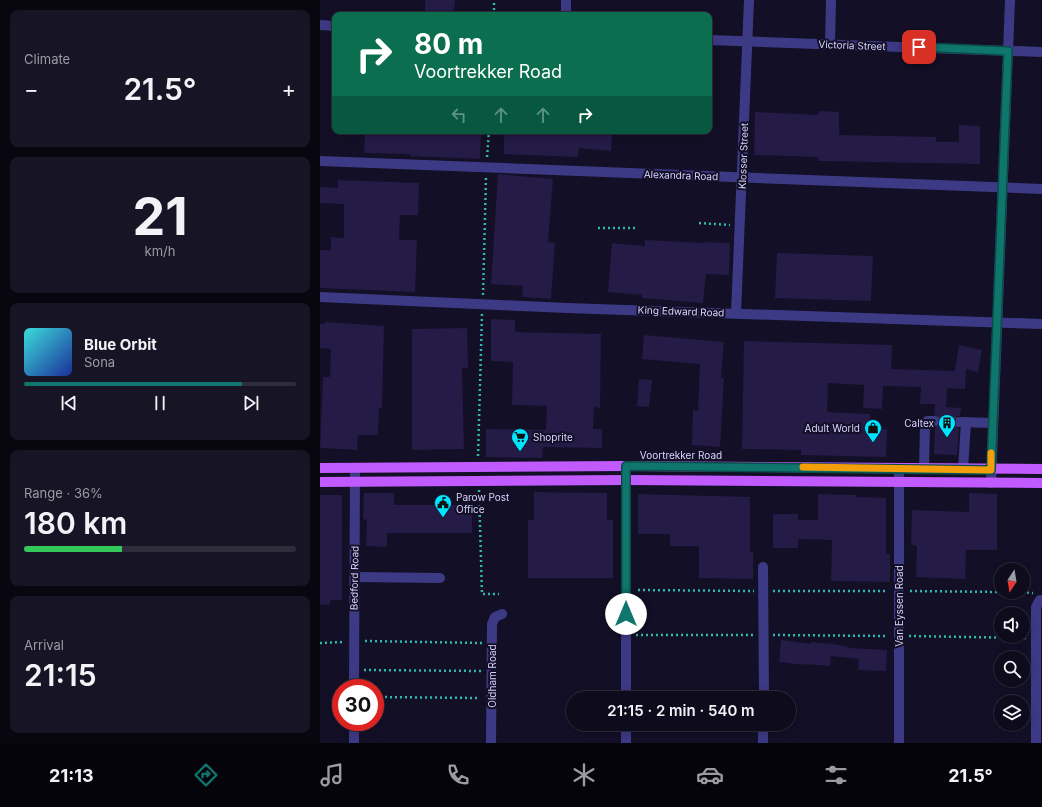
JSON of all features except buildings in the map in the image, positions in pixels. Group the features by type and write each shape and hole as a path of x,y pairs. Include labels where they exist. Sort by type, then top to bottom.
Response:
{"main road":[{"name":"Voortrekker Road","path":"320,468 626,466 1042,470"},
{"path":"320,482 627,480 991,483 1042,482"}],"street":[{"path":"566,0 566,12"},
{"name":"Klosser Street","path":"736,313 749,0"},
{"path":"830,44 831,0"},
{"path":"991,483 1010,0"},
{"path":"320,25 332,26"},
{"name":"Victoria Street","path":"712,40 1042,52"},
{"name":"Alexandra Road","path":"320,161 1042,189"},
{"name":"King Edward Road","path":"320,297 567,308 1042,324"},
{"path":"924,469 925,423 931,421"},
{"path":"963,469 963,422 993,423"},
{"path":"626,466 626,691"},
{"name":"Bedford Road","path":"354,679 356,468"},
{"name":"Van Eyssen Road","path":"899,468 899,743"},
{"path":"763,567 764,691"},
{"path":"354,578 440,578"},
{"path":"1036,596 1033,638 1036,743"},
{"name":"Oldham Road","path":"491,743 492,624 495,617 502,614"},
{"path":"354,731 354,743"},
{"path":"626,731 626,743"},
{"path":"764,731 764,743"}],"path":[{"path":"494,0 494,12"},
{"path":"699,223 740,226"},
{"path":"598,228 635,228"},
{"path":"479,490 482,594 499,594"},
{"path":"908,591 994,592"},
{"path":"1030,594 1036,596"},
{"path":"908,636 1033,638"},
{"path":"320,643 341,643 347,641"},
{"path":"365,641 482,643"},
{"path":"363,670 483,671"},
{"path":"384,697 484,698"}],"tunnel":[{"path":"934,421 960,422"}],"slow traffic":[{"path":"803,467 991,470 991,453"}],"place":[{"name":"Caltex","path":"947,438"},
{"name":"Adult World","path":"873,443"},
{"name":"Shoprite","path":"520,452"},
{"name":"Parow Post Office","path":"443,518"}],"route":[{"path":"626,614 626,466 991,470 1008,51 919,47"}]}
